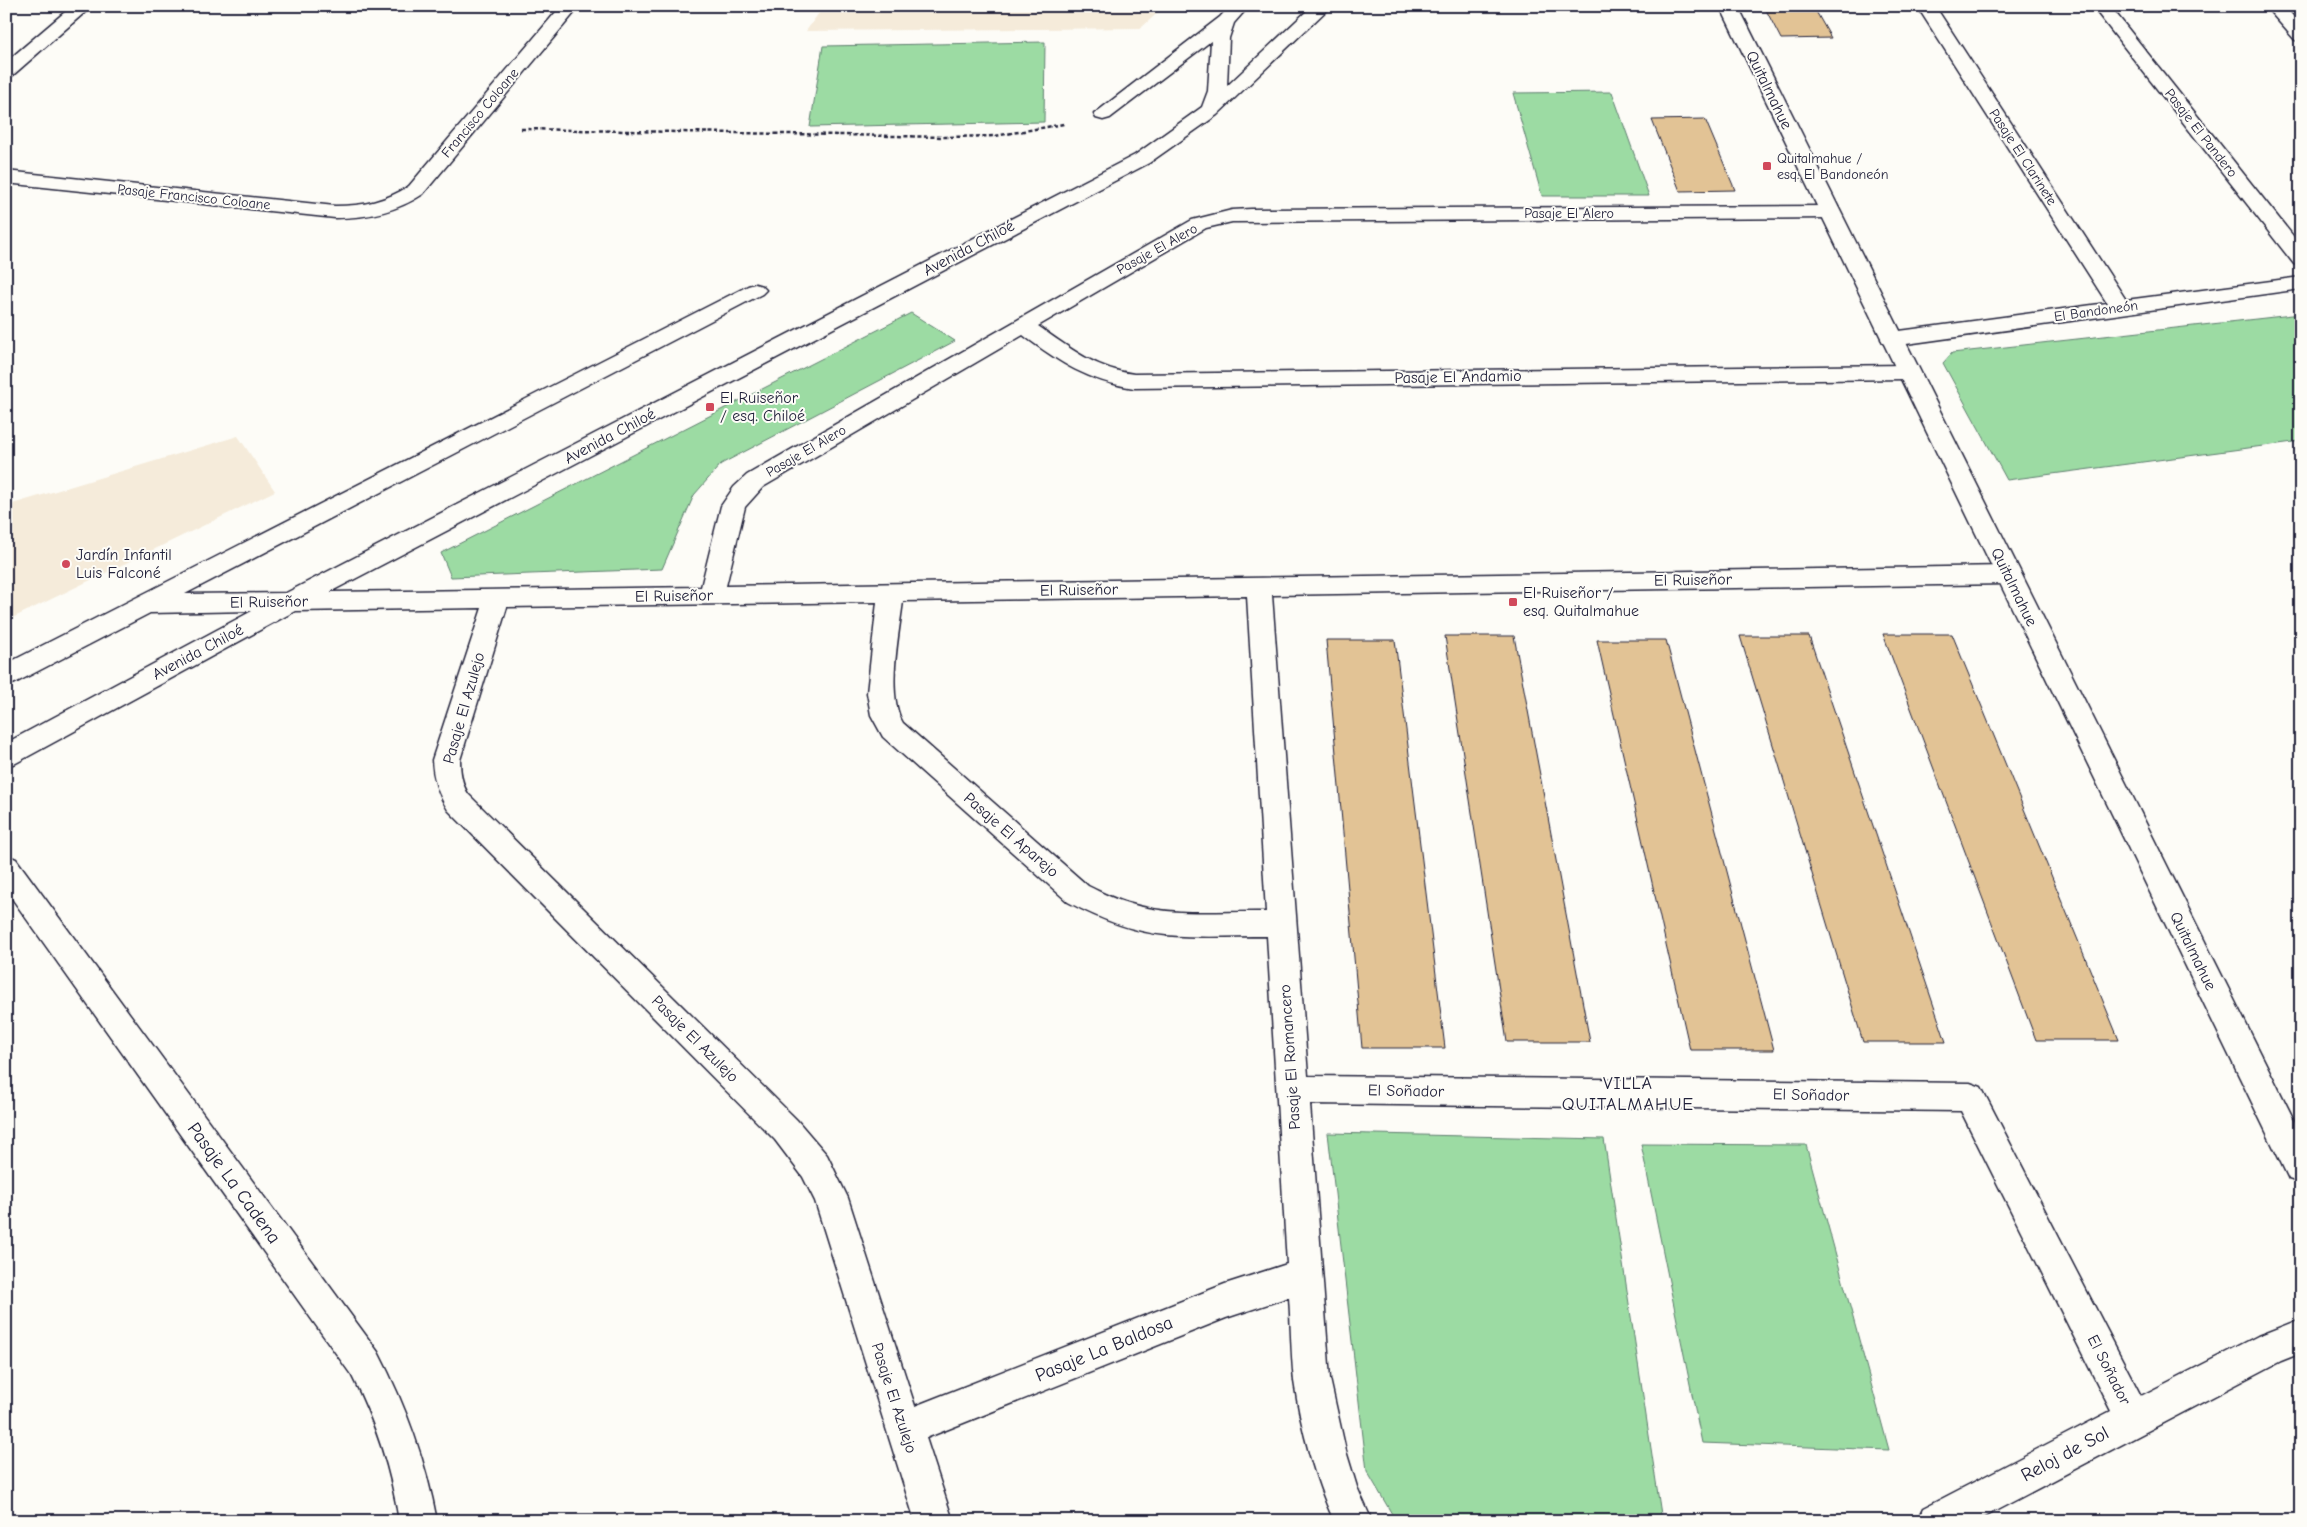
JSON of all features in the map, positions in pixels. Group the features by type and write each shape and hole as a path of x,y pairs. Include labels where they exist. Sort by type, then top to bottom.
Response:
{"street":[{"path":"6,72 83,6"},
{"name":"Francisco Coloane","path":"381,208 406,197 416,190 571,6"},
{"path":"1104,114 1226,21 1240,6"},
{"name":"Avenida Chiloé","path":"6,756 290,602 1168,144 1210,111 1322,6"},
{"name":"Quitalmahue","path":"1729,6 2301,1168"},
{"name":"Pasaje El Clarinete","path":"1926,6 2120,307"},
{"name":"Pasaje El Pandero","path":"2101,6 2301,260"},
{"path":"2274,6 2301,36"},
{"path":"1210,111 1217,91 1220,38 1226,21"},
{"name":"Pasaje Francisco Coloane","path":"6,177 335,212 366,211 381,208"},
{"name":"Pasaje El Alero","path":"711,595 733,506 742,493 756,481 1199,224 1232,216 1829,212"},
{"name":"El Bandoneón","path":"1892,339 2301,283"},
{"path":"6,676 149,604 755,290"},
{"name":"Pasaje El Andamio","path":"1023,325 1088,370 1103,376 1134,381 1908,372"},
{"name":"El Ruiseñor","path":"149,604 2008,575"},
{"name":"Pasaje El Romancero","path":"1259,587 1312,1379 1319,1418 1330,1459 1353,1521"},
{"name":"Pasaje El Aparejo","path":"891,593 880,692 884,715 893,730 1078,894 1103,907 1133,917 1166,923 1282,924"},
{"name":"Pasaje El Azulejo","path":"497,599 446,760 446,773 450,789 458,802 786,1130 815,1166 831,1198 934,1521"},
{"name":"Pasaje La Cadena","path":"6,867 365,1364 386,1404 402,1447 418,1521"},
{"name":"El Soñador","path":"1292,1090 1970,1097 2134,1418"},
{"name":"Pasaje La Baldosa","path":"904,1429 1225,1301 1305,1275"},
{"name":"Reloj de Sol","path":"1937,1521 2270,1348 2301,1336"}],"path":[{"path":"468,127 947,137 995,136 1058,126 1104,114"}],"shaded area":[{"path":"824,6 1165,6 1141,28 806,31"},
{"name":"Jardín Infantil Luis Falconé","path":"238,436 275,491 6,621 6,506"}],"green space":[{"path":"1045,42 1044,122 810,127 823,46"},
{"path":"1612,92 1649,196 1542,196 1513,93"},
{"path":"911,313 955,341 721,464 694,495 662,569 451,577 441,553"},
{"path":"2301,314 2301,441 2007,480 1943,363 1952,353"},
{"path":"1328,1133 1604,1139 1662,1521 1396,1521 1367,1471"},
{"path":"1641,1144 1806,1145 1889,1450 1702,1443"}],"building":[{"path":"1764,6 1813,6 1831,38 1781,39"},
{"path":"1705,119 1735,190 1680,191 1652,120"},
{"path":"1883,634 1952,634 2119,1040 2036,1040"},
{"path":"1445,636 1514,636 1590,1042 1507,1042"},
{"path":"1740,636 1809,636 1946,1042 1863,1042"},
{"path":"1326,640 1395,640 1445,1048 1362,1048"},
{"path":"1597,640 1666,640 1774,1050 1690,1050"}],"place":[{"name":"Quitalmahue / esq. El Bandoneón","path":"1767,166"},
{"name":"El Ruiseñor / esq. Chiloé","path":"710,407"},
{"name":"Jardín Infantil Luis Falconé","path":"66,564"},
{"name":"El Ruiseñor / esq. Quitalmahue","path":"1513,602"}],"district":[{"name":"VILLA QUITALMAHUE","path":"1628,1093"}]}
